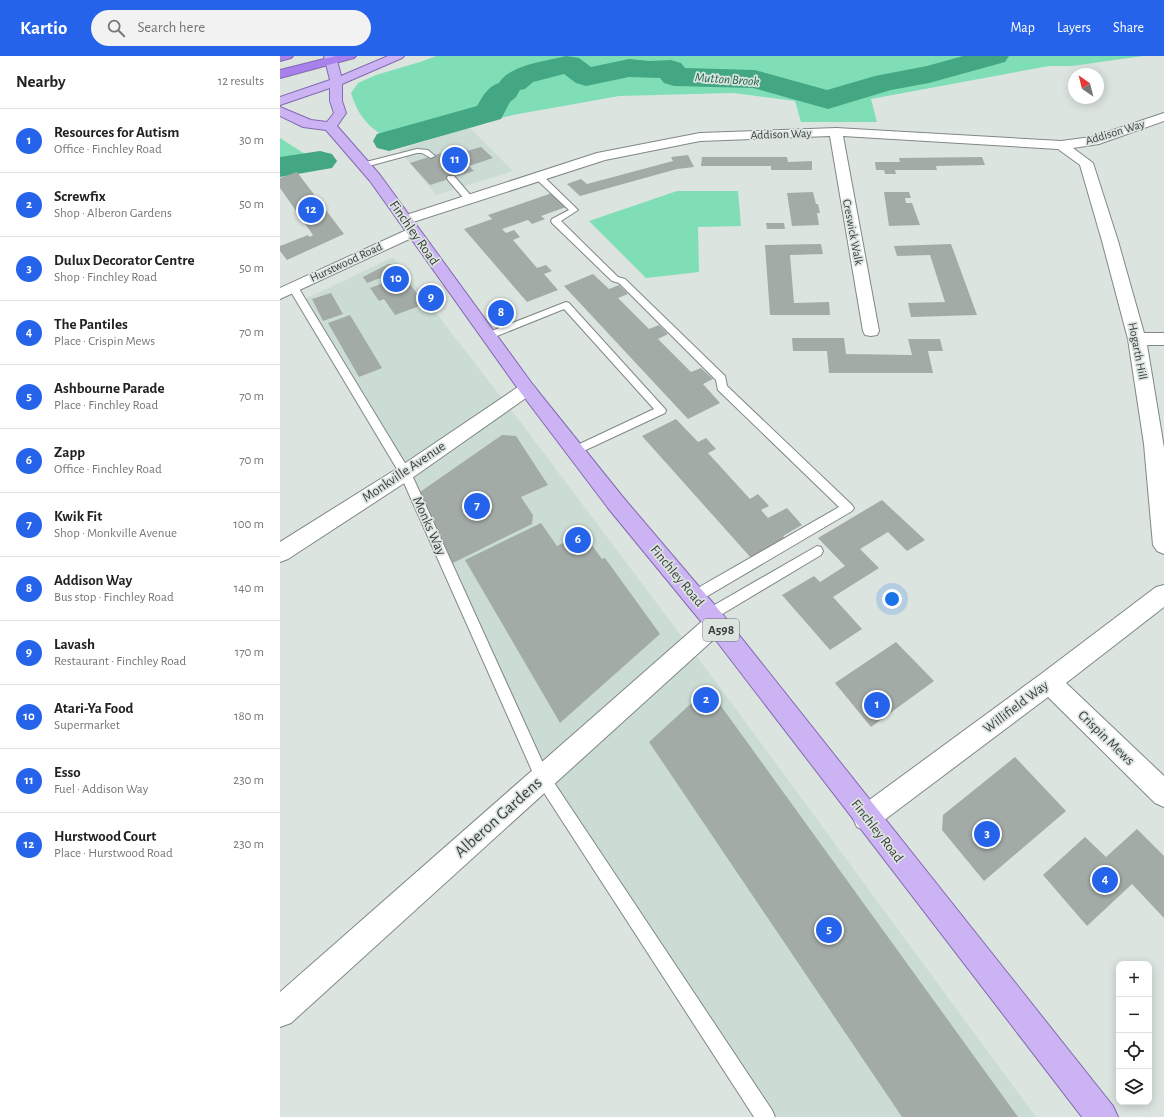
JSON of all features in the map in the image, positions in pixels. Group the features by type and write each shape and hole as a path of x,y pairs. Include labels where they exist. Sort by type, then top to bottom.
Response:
{"highway":[{"path":"280,58 287,56"},
{"path":"284,73 303,66 310,60 307,56"},
{"path":"284,73 331,58 350,56"}],"main road":[{"path":"280,101 336,82 398,56"},
{"path":"280,111 308,124 330,126 340,113 335,104 336,82 331,58"},
{"name":"Finchley Road","path":"330,126 365,165 488,336 575,451 713,619 1095,1114"}],"street":[{"name":"Addison Way","path":"409,226 469,199 602,156 700,137 836,132 1061,145 1094,141 1164,117"},
{"name":"Creswick Walk","path":"836,132 871,331"},
{"path":"1061,145 1086,163 1091,156 1094,141"},
{"name":"Hogarth Hill","path":"1086,163 1137,339 1154,444 1164,545"},
{"name":"Hurstwood Road","path":"286,291 409,226"},
{"path":"1137,339 1164,340"},
{"name":"Monkville Avenue","path":"280,553 404,473 527,389"},
{"name":"Willifield Way","path":"866,818 1049,682 1164,594"},
{"name":"Alberon Gardens","path":"280,1012 542,777 713,619"},
{"name":"Crispin Mews","path":"1049,682 1164,794"}],"lane":[{"path":"365,165 412,152 427,152 431,156"},
{"path":"538,176 574,210 555,221 615,279 622,282 722,379 722,387 848,508 694,597"},
{"path":"451,178 469,199"},
{"name":"Monks Way","path":"286,291 404,473 542,777 765,1117"},
{"path":"488,336 566,305 661,410 575,451"},
{"path":"713,619 817,551"}],"shaded area":[{"path":"469,127 513,171 436,195 399,150"},
{"path":"393,257 522,424 716,682 1036,1117 765,1117 542,777 405,473 301,301"}],"green space":[{"path":"436,56 1143,56 1072,66 1049,66 871,99 877,122 801,122 795,101 733,93 619,96 513,115 398,145 369,125 359,112 351,93 358,83 376,75"},
{"path":"280,138 319,163 280,176"},
{"path":"677,191 738,191 741,226 698,227 699,272 646,278 589,221"}],"building":[{"path":"481,147 493,158 469,166 474,171 430,185 410,163 454,149 459,153"},
{"path":"688,155 694,167 677,169 580,196 567,184 581,179 587,184 673,161 671,157"},
{"path":"702,157 787,157 788,162 812,161 812,170 771,170 771,166 701,166"},
{"path":"982,157 985,165 936,166 937,170 895,170 896,174 885,174 884,170 876,170 875,162 900,162 899,158"},
{"path":"297,172 344,234 287,260 280,251 280,246 308,235 310,237 313,235 280,188 280,178"},
{"path":"813,192 820,213 817,213 819,225 792,226 787,193"},
{"path":"884,192 909,192 911,198 905,198 906,203 912,203 920,225 889,226"},
{"path":"552,193 566,207 541,216 545,219 532,224 528,220 502,229 506,233 514,230 520,237 513,240 537,268 546,265 552,271 544,274 558,290 527,302 464,229 492,219 488,215"},
{"path":"766,223 784,223 785,229 767,229"},
{"path":"821,244 823,254 790,255 794,303 829,302 830,315 770,315 765,245"},
{"path":"951,244 977,315 911,317 908,303 945,302 930,255 897,256 894,246"},
{"path":"388,264 395,264 425,304 395,315 384,299 379,301 370,288 386,282 383,277 367,283 363,277"},
{"path":"593,274 609,289 619,285 628,294 618,298 649,329 659,325 668,334 658,339 691,372 701,368 713,379 703,384 720,403 688,419 564,286"},
{"path":"331,293 343,314 323,321 312,299"},
{"path":"350,315 382,368 359,377 328,323"},
{"path":"792,338 844,338 846,354 912,355 908,339 940,339 943,351 928,351 933,373 829,373 827,351 793,351"},
{"path":"676,419 698,442 706,438 716,449 708,453 750,499 758,494 769,506 761,510 768,518 787,508 802,525 783,536 786,539 752,559 642,436"},
{"path":"502,435 516,436 548,485 521,497 533,515 532,524 453,563 420,492"},
{"path":"882,500 925,540 907,551 888,532 860,549 879,568 833,597 862,629 830,650 782,595 814,576 820,582 845,566 818,538"},
{"path":"541,523 557,546 583,533 602,559 605,558 660,634 560,723 465,560"},
{"path":"896,642 934,681 871,727 835,683"},
{"path":"708,688 1018,1117 902,1117 649,742"},
{"path":"1015,757 1066,811 984,881 942,830 943,815"},
{"path":"1137,829 1164,856 1164,918 1132,884 1087,926 1043,875 1085,837 1106,857"}],"waterway":[{"name":"Mutton Brook","path":"514,83 523,76 569,64 586,77 629,68 650,70 671,69 674,77 755,79 828,100 885,82 929,74 995,56"},
{"name":"Mutton Brook","path":"389,141 490,112 497,97 505,91"},
{"name":"Mutton Brook","path":"280,167 320,161"}],"place":[{"name":"Esso","path":"455,160"},
{"name":"Hurstwood Court","path":"311,210"},
{"name":"Atari-Ya Food","path":"396,279"},
{"name":"Lavash","path":"431,298"},
{"name":"Addison Way","path":"501,313"},
{"name":"Kwik Fit","path":"477,506"},
{"name":"Zapp","path":"578,540"},
{"name":"Screwfix","path":"706,700"},
{"name":"Resources for Autism","path":"877,705"},
{"name":"Dulux Decorator Centre","path":"987,834"},
{"name":"The Pantiles","path":"1105,880"},
{"name":"Ashbourne Parade","path":"829,930"}]}
